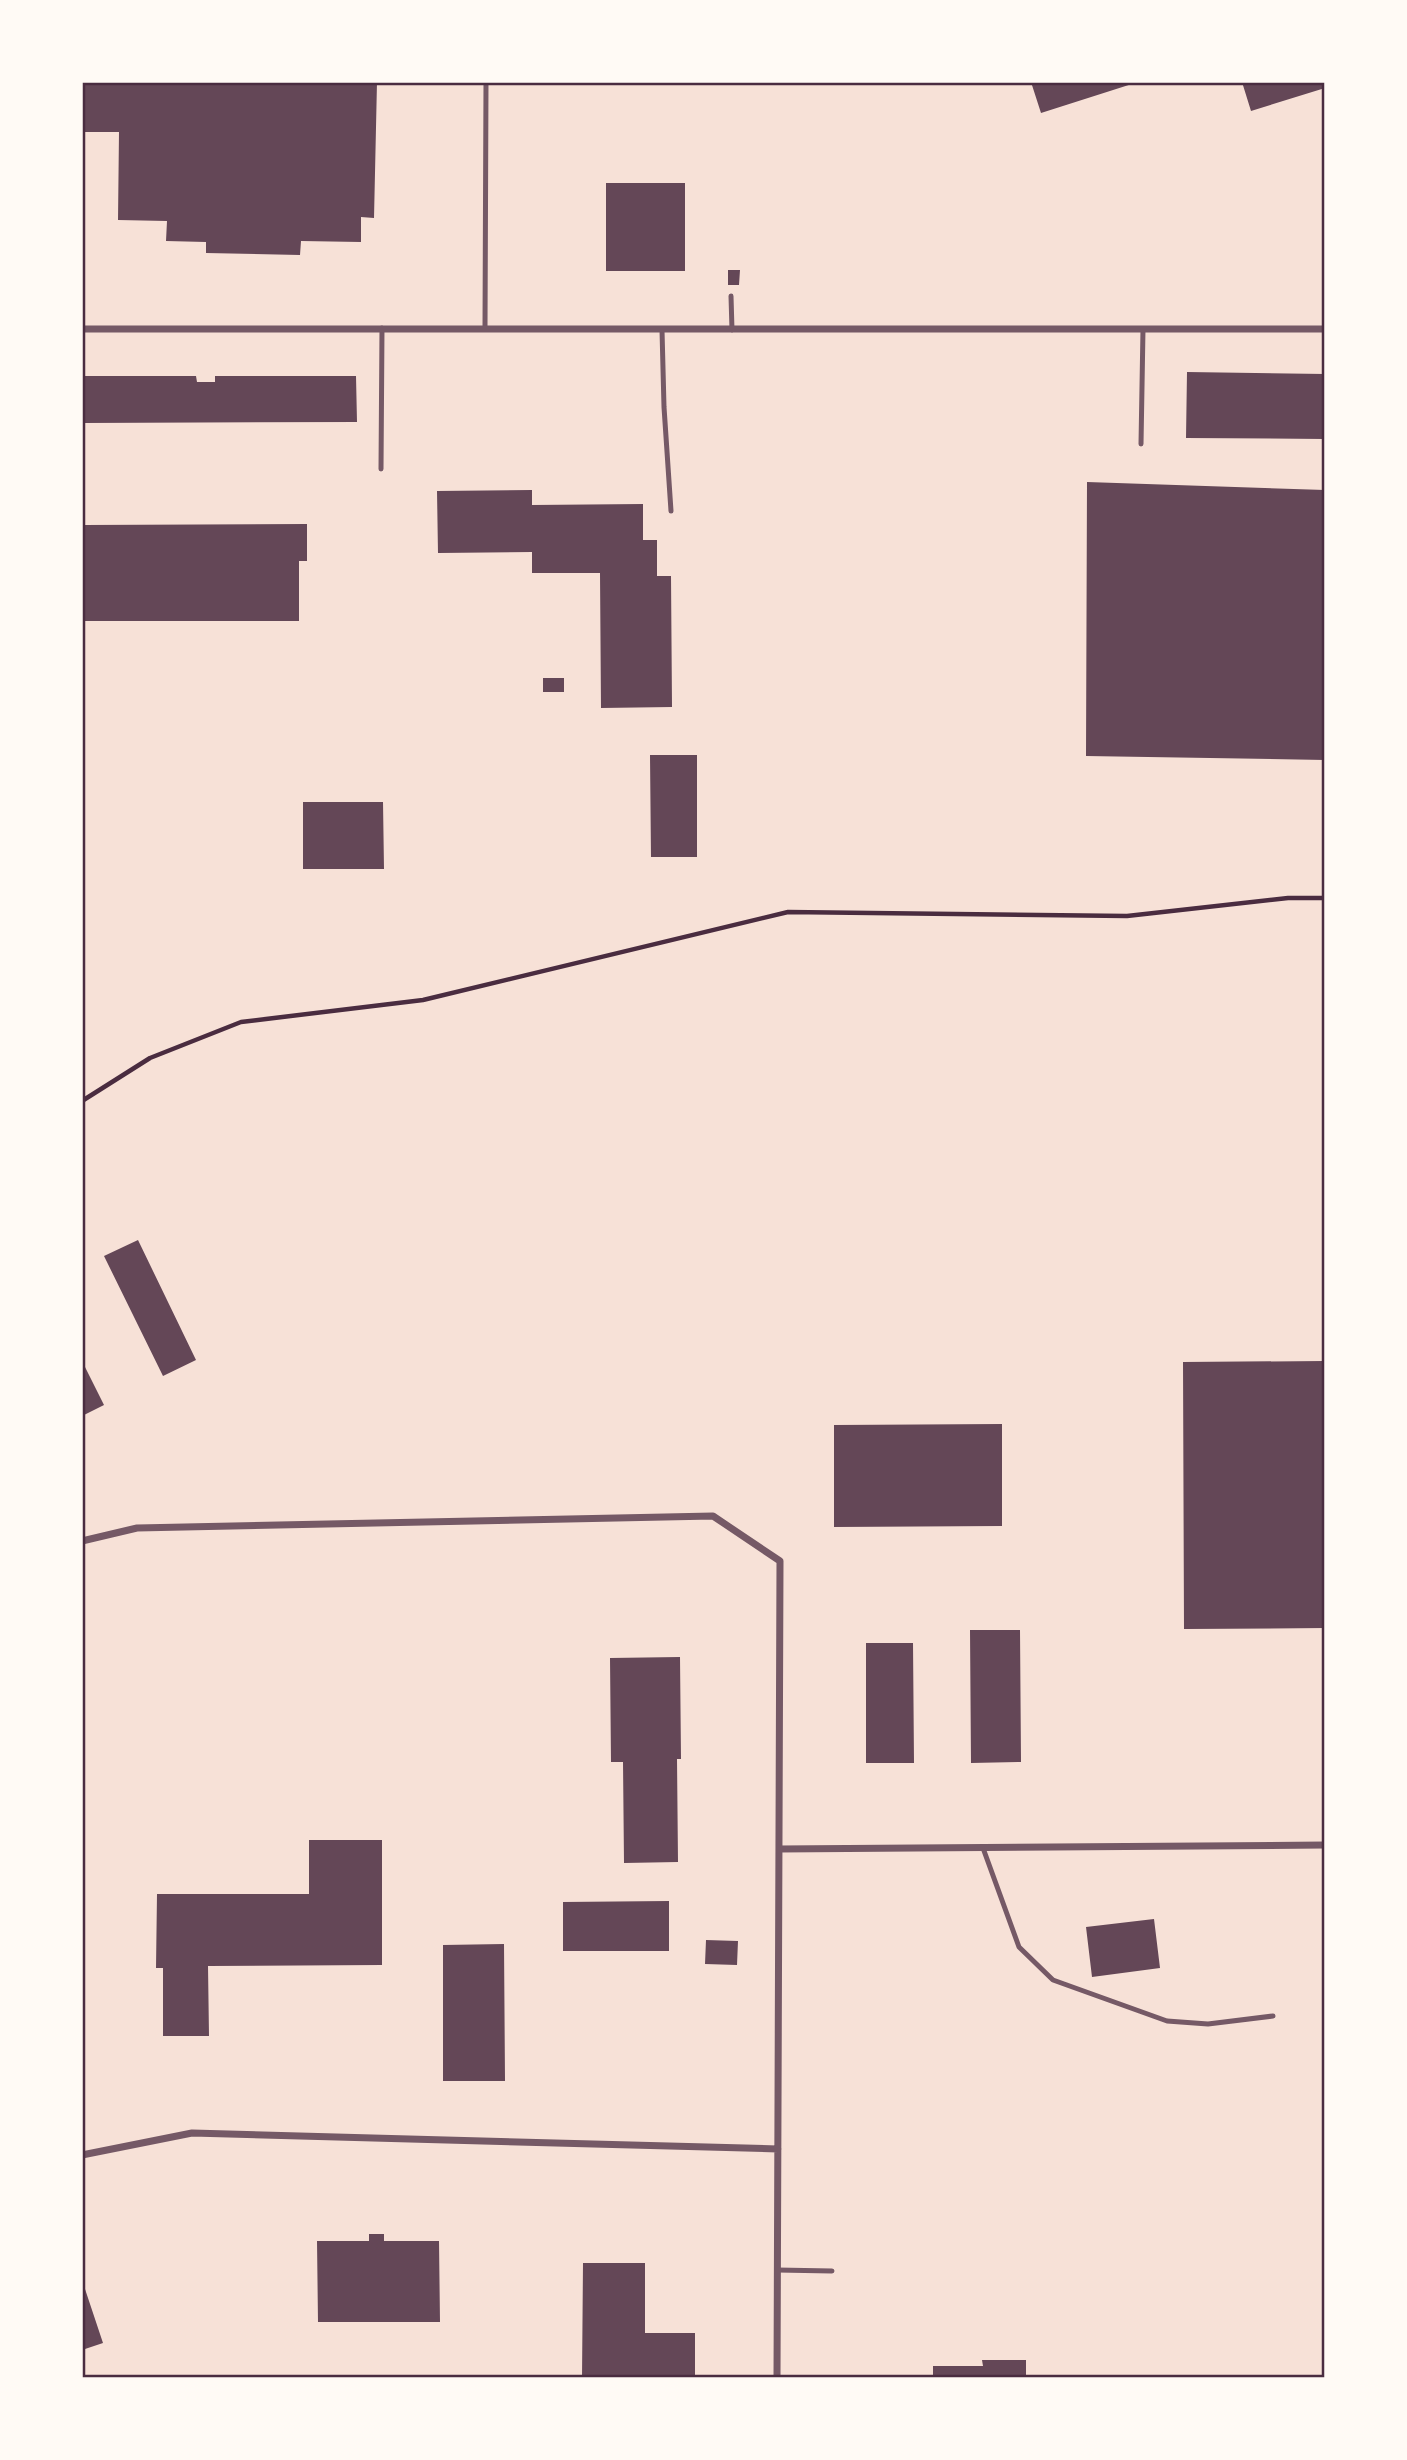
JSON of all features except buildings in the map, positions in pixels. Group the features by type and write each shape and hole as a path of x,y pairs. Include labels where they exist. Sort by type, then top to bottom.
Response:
{"street":[{"path":"82,329 1325,329"},
{"path":"82,1541 137,1528 713,1516 780,1561 777,2378"},
{"path":"779,1849 1325,1845"},
{"path":"82,2155 192,2133 778,2149"}],"lane":[{"path":"485,329 486,82"},
{"path":"731,296 732,330"},
{"path":"381,469 382,328"},
{"path":"1142,444 1143,329"},
{"path":"662,330 671,511"},
{"path":"983,1847 1018,1947 1054,1980 1167,2021 1208,2024 1273,2015"},
{"path":"777,2270 832,2271"}],"path":[{"path":"82,1101 150,1058 241,1022 423,1000 788,912 1127,916 1288,898 1325,898"}]}
